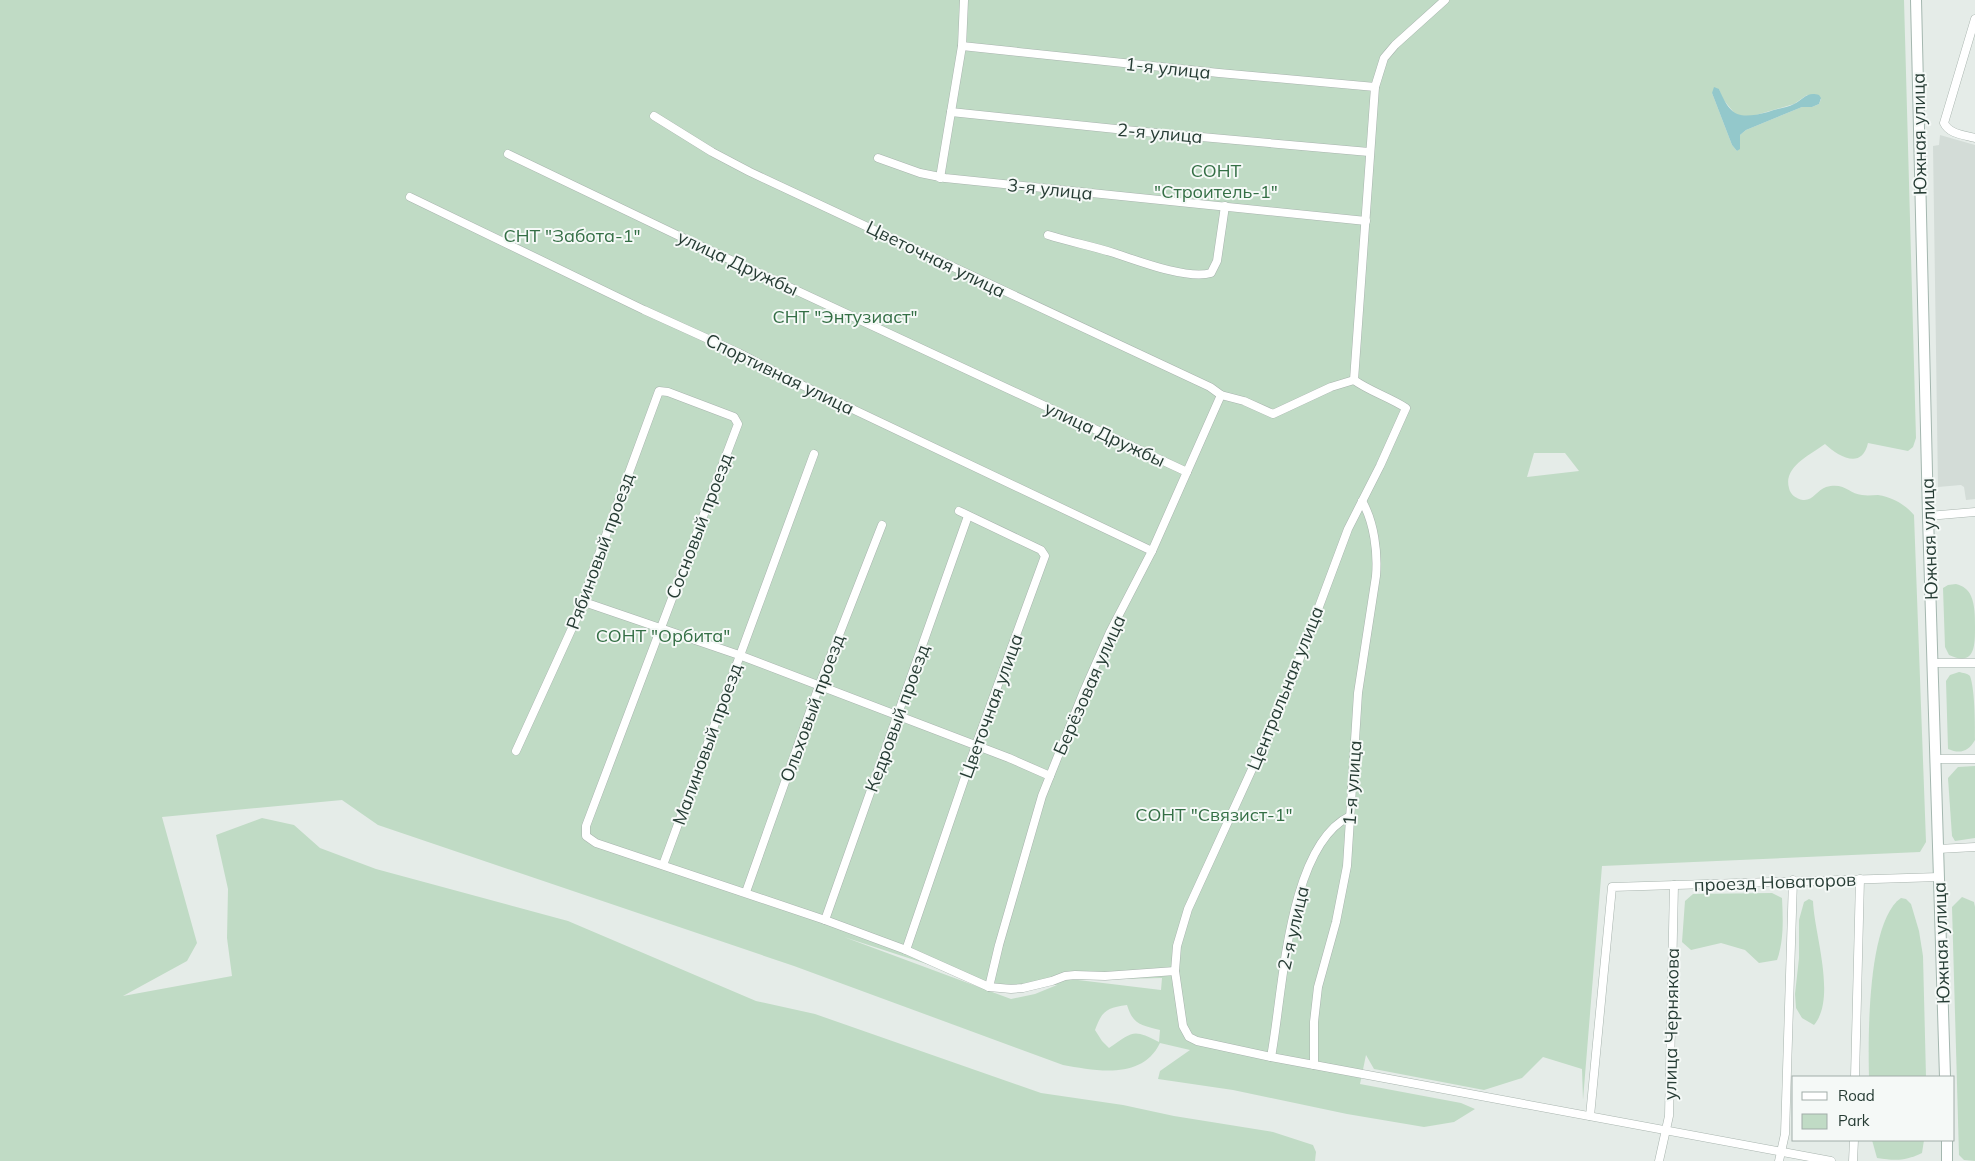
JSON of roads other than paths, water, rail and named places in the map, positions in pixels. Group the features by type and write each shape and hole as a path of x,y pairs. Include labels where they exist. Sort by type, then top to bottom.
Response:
{"main road":[{"name":"Южная улица","path":"1916,0 1928,516 1945,1076"},
{"path":"1947,1141 1947,1161"}],"street":[{"path":"940,178 962,46 964,0"},
{"path":"1354,380 1375,87 1384,58 1395,45 1445,0"},
{"path":"1975,19 1944,123 1946,128 1951,131 1975,138"},
{"name":"1-я улица","path":"962,46 1375,87"},
{"name":"2-я улица","path":"951,112 1369,152"},
{"name":"Цветочная улица","path":"654,116 712,152 750,172 1210,387 1221,395 1244,401 1273,414 1331,386 1354,380"},
{"name":"улица Дружбы","path":"508,154 1187,472"},
{"name":"3-я улица","path":"878,158 940,178 1366,221"},
{"name":"Спортивная улица","path":"410,197 1152,551"},
{"path":"1048,235 1150,265 1206,274 1211,273 1218,261 1225,206"},
{"name":"Центральная улица","path":"1354,380 1406,408 1337,555 1286,695 1188,909 1177,946 1175,970 1183,1026 1189,1036 1197,1041 1271,1057 1832,1161"},
{"name":"Рябиновый проезд","path":"516,751 584,602 590,576 659,391 668,392 702,406"},
{"name":"Берёзовая улица","path":"990,987 993,968 1024,853 1050,776 1084,691 1107,640 1152,551 1221,395"},
{"name":"Сосновый проезд","path":"663,866 596,843 586,836 586,826 738,424 734,417 702,406"},
{"name":"Малиновый проезд","path":"663,866 814,454"},
{"name":"1-я улица","path":"1314,1065 1314,1022 1318,987 1347,866 1358,692 1376,567 1370,519 1362,501"},
{"name":"Цветочная улица","path":"906,950 976,746 1045,556 1041,550 959,511"},
{"path":"1928,516 1975,512"},
{"name":"Кедровый проезд","path":"825,920 968,516"},
{"name":"Ольховый проезд","path":"746,892 819,686 882,525"},
{"path":"584,602 739,655 1050,776"},
{"path":"1933,664 1975,663"},
{"path":"1936,760 1975,759"},
{"name":"2-я улица","path":"1271,1057 1285,954 1302,886 1321,843 1334,827 1350,816"},
{"path":"1938,849 1975,847"},
{"path":"663,866 746,892 825,920 906,950 990,987 1023,988 1075,975 1105,976 1175,970"},
{"name":"проезд Новаторов","path":"1590,1116 1612,887 1939,877"},
{"path":"1855,1076 1860,879"},
{"path":"1779,1161 1785,1134 1793,880"},
{"name":"улица Чернякова","path":"1659,1161 1669,1116 1674,885"},
{"path":"1853,1161 1854,1141"}],"water":[{"path":"1714,87 1719,89 1723,99 1732,111 1743,115 1758,114 1788,107 1811,94 1819,95 1821,98 1819,104 1812,107 1802,107 1746,130 1740,135 1740,149 1737,151 1732,145 1712,93"}],"park label":[{"name":"СОНТ \"Строитель-1\"","path":"1216,180"},
{"name":"СНТ \"Забота-1\"","path":"572,235"},
{"name":"СНТ \"Энтузиаст\"","path":"845,316"},
{"name":"СОНТ \"Орбита\"","path":"663,635"},
{"name":"СОНТ \"Связист-1\"","path":"1214,814"}]}
